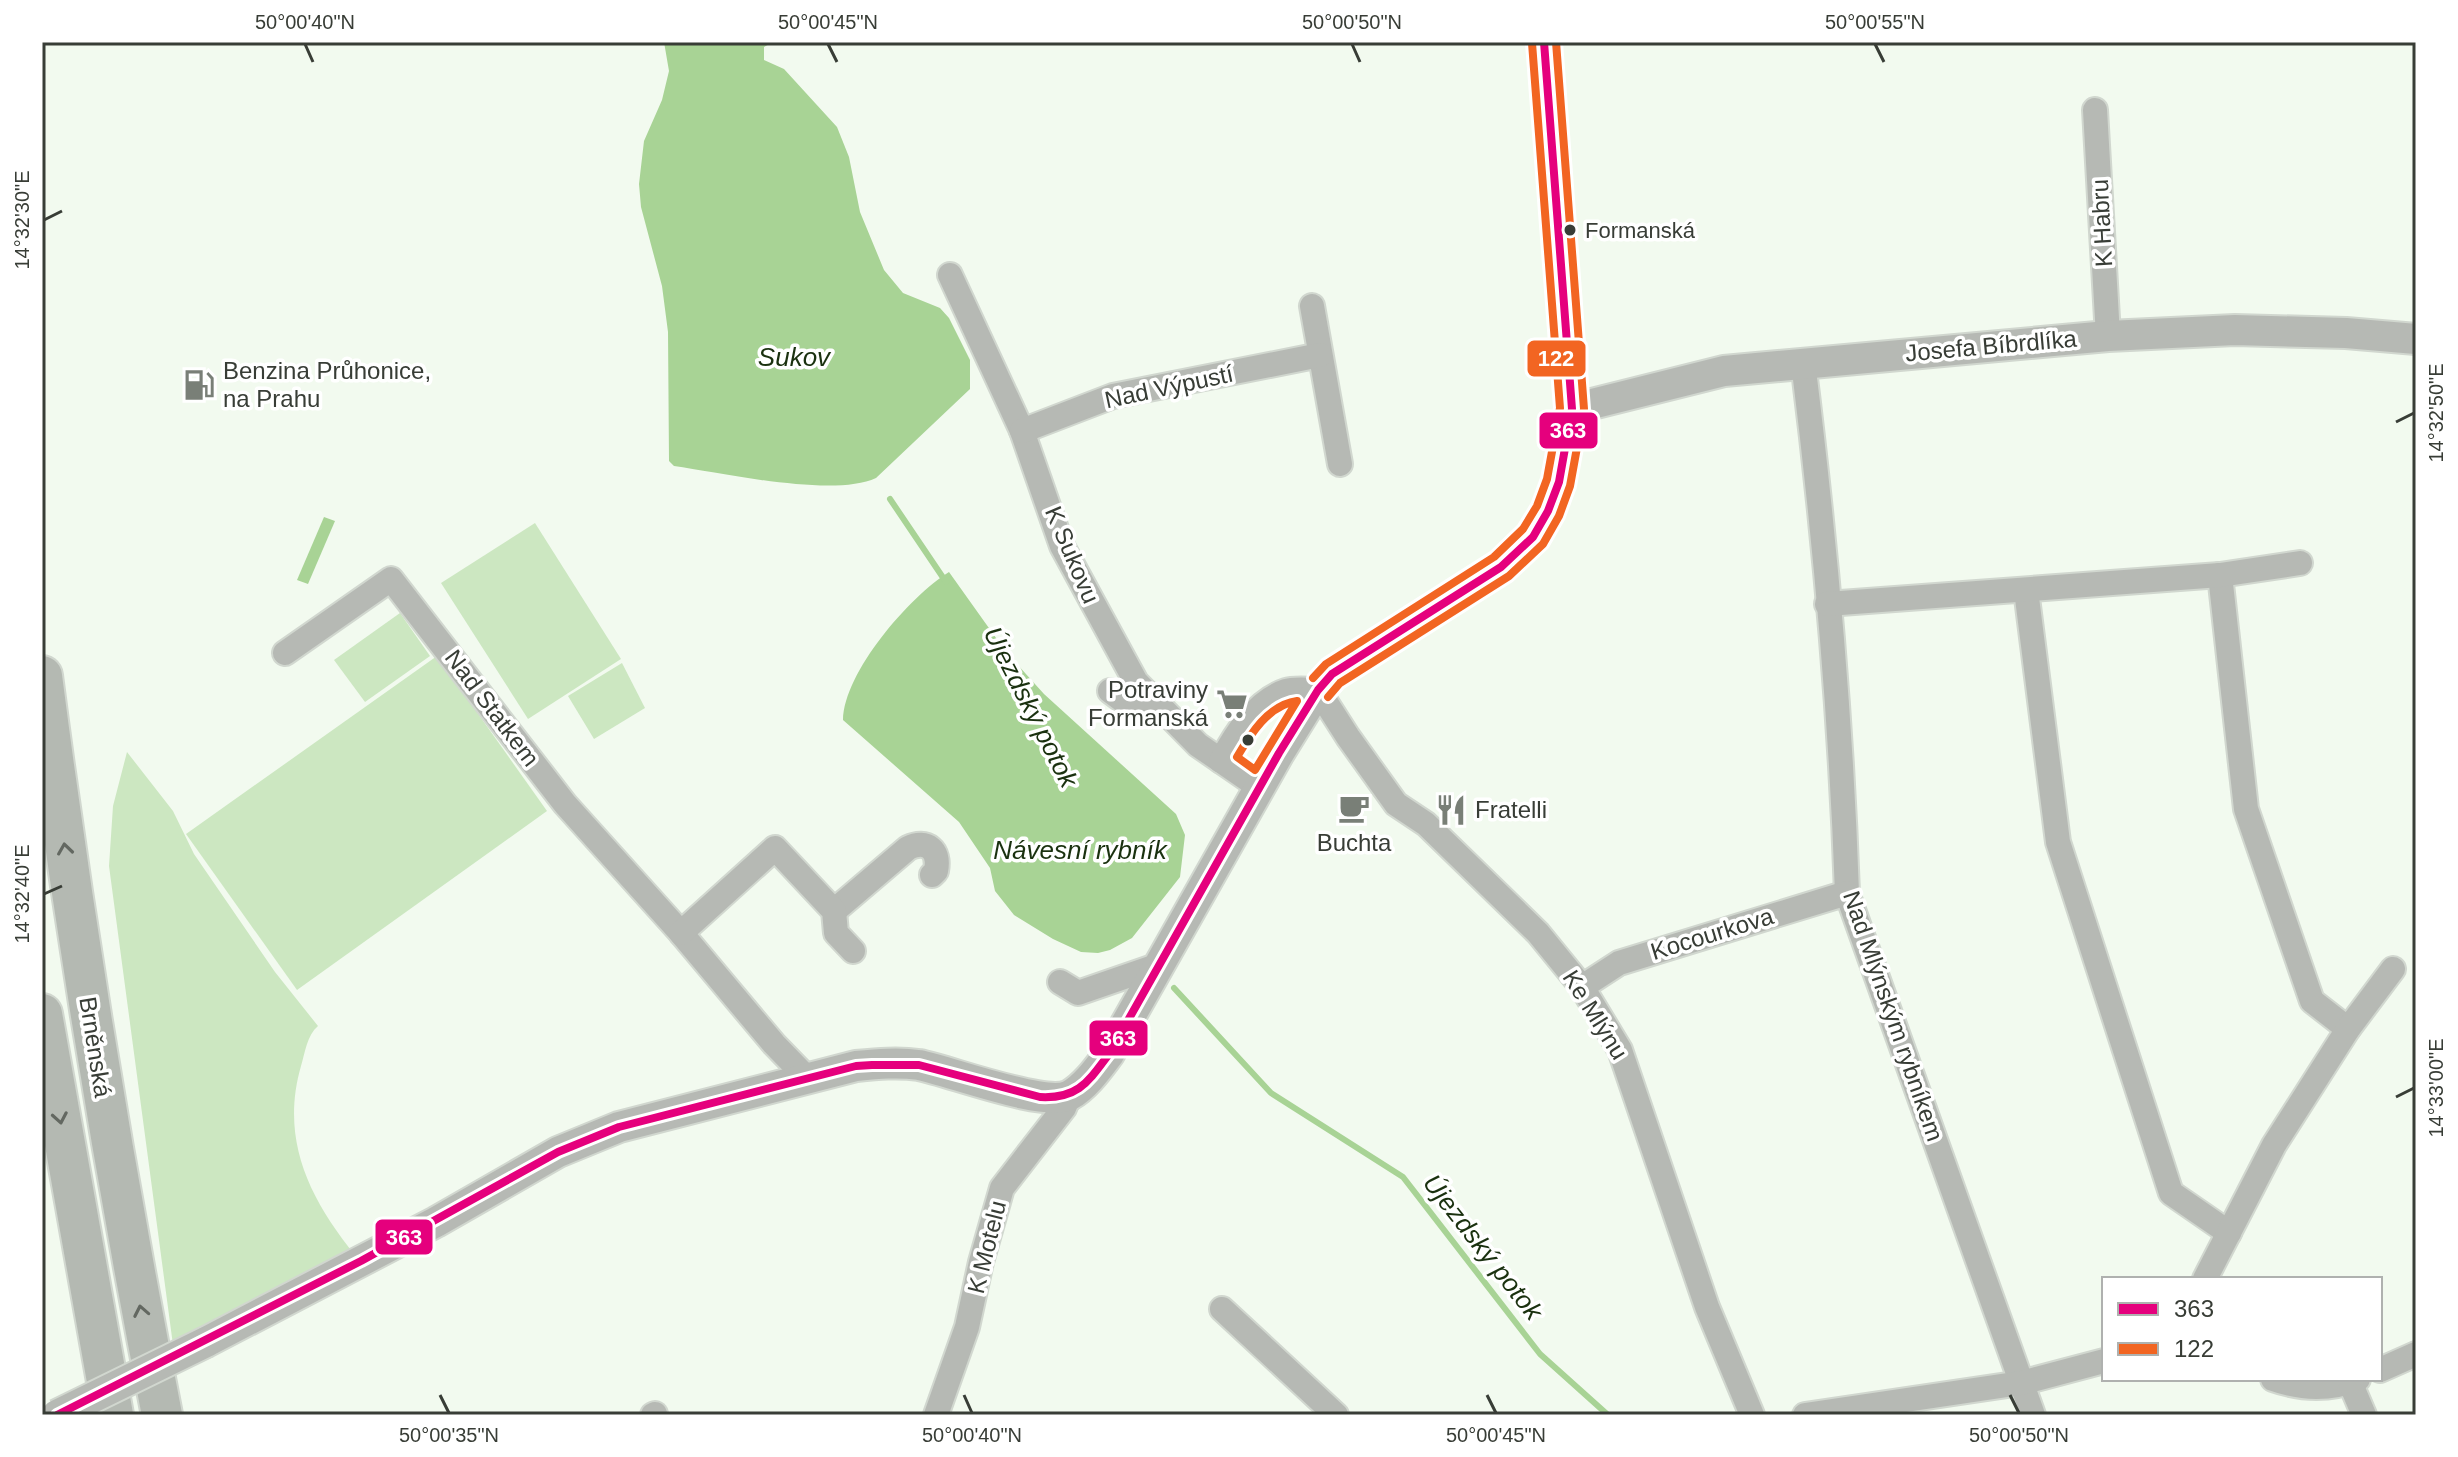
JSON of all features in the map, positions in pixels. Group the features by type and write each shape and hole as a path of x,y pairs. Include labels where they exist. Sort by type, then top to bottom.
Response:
{"highway":[{"name":"Brněnská","path":"42,676 79,954 125,1226 162,1415"},
{"name":"Brněnská","path":"42,1014 113,1415"}],"street":[{"path":"57,1415 206,1342 436,1222 558,1152 619,1127 856,1066 889,1063 918,1065 1042,1097 1069,1096 1095,1072 1109,1054 1259,787 1318,690 1332,674 1501,567 1533,537 1548,511 1559,482 1572,409 1544,42"},
{"name":"K Habru","path":"2095,110 2108,336"},
{"name":"K Sukovu","path":"950,275 1022,431 1062,546 1136,682 1198,745 1259,787"},
{"path":"1312,306 1340,464"},
{"name":"Josefa Bíbrdlíka","path":"1572,409 1724,371 2108,336 2235,330 2346,333 2416,339"},
{"name":"Nad Výpustí","path":"1022,431 1113,396 1320,355"},
{"name":"Nad Mlýnským rybníkem","path":"1803,362 1827,604 1844,810 1847,893 2033,1415"},
{"path":"1827,604 2220,575 2300,563"},
{"path":"2220,575 2246,809 2312,1001 2348,1029"},
{"name":"Nad Statkem","path":"285,653 391,579 565,804 807,1078"},
{"path":"2026,590 2058,842 2171,1193 2229,1233"},
{"path":"1221,761 1238,731 1272,697 1289,689 1318,690"},
{"name":"Ke Mlýnu","path":"1318,690 1396,804 1426,824 1538,933 1582,987 1620,1050 1707,1307 1752,1415"},
{"path":"1110,691 1122,700 1160,709"},
{"path":"834,911 908,848 918,843 929,845 936,854 936,871 932,875"},
{"path":"681,933 775,848 834,911 836,933 853,951"},
{"name":"Kocourkova","path":"1582,987 1619,963 1847,893"},
{"path":"1060,982 1078,993 1159,965"},
{"path":"2206,1277 2274,1145 2348,1029 2393,969"},
{"name":"K Motelu","path":"936,1415 967,1327 1002,1188 1064,1108 1069,1096"},
{"path":"1222,1309 1336,1415"},
{"path":"2382,1369 2416,1354"},
{"path":"1805,1415 2021,1383 2102,1362"},
{"path":"2279,1381 2327,1388 2354,1381 2364,1415"}],"shaded area":[{"path":"535,523 621,659 528,719 441,583"},
{"path":"400,613 430,656 365,702 334,660"},
{"path":"437,656 547,811 297,990 186,834"},
{"path":"622,663 645,708 594,739 568,696"},
{"path":"127,752 173,811 194,854 275,972 318,1026 307,1044 295,1093 297,1143 312,1189 324,1212 355,1255 173,1345 109,866 113,806"}],"water":[{"name":"Sukov","path":"664,42 773,42 764,47 764,60 784,69 837,127 849,157 860,212 884,270 903,293 940,308 949,318 970,360 970,389 876,478 857,484 806,485 674,466 669,461 668,332 662,286 641,207 639,184 644,141 662,100 669,71"},
{"path":"324,517 335,521 308,584 297,580"},
{"name":"Návesní rybník","path":"949,572 1006,652 1044,694 1176,814 1185,835 1180,877 1132,938 1110,950 1081,952 1014,915 995,891 990,868 959,822 843,720 854,680 881,637 916,599"}],"waterway":[{"name":"Újezdský potok","path":"890,499 946,582"},
{"name":"Újezdský potok","path":"1174,988 1271,1093 1403,1177 1540,1354 1608,1415"}],"transit line":[{"name":"363","path":"57,1415 361,1261 558,1152 619,1127 856,1066 919,1065 1040,1097 1064,1095 1081,1087 1109,1054 1279,753 1318,690 1332,674 1501,567 1533,537 1548,511 1559,482 1572,409 1544,42"},
{"name":"122","path":"1328,697 1340,683 1509,576 1543,544 1559,516 1570,486 1584,409 1556,42"},
{"name":"122","path":"1313,678 1326,664 1494,557 1523,529 1537,506 1547,479 1560,408 1532,43"},
{"name":"122","path":"1297,701 1255,770 1237,757 1269,715 1277,708 1297,701"}],"place":[{"name":"Formanská","path":"1570,230"},
{"name":"Benzina Průhonice, na Prahu","path":"199,385"},
{"name":"Potraviny Formanská","path":"1232,704"},
{"name":"Buchta","path":"1354,808"},
{"name":"Fratelli","path":"1451,810"}]}
